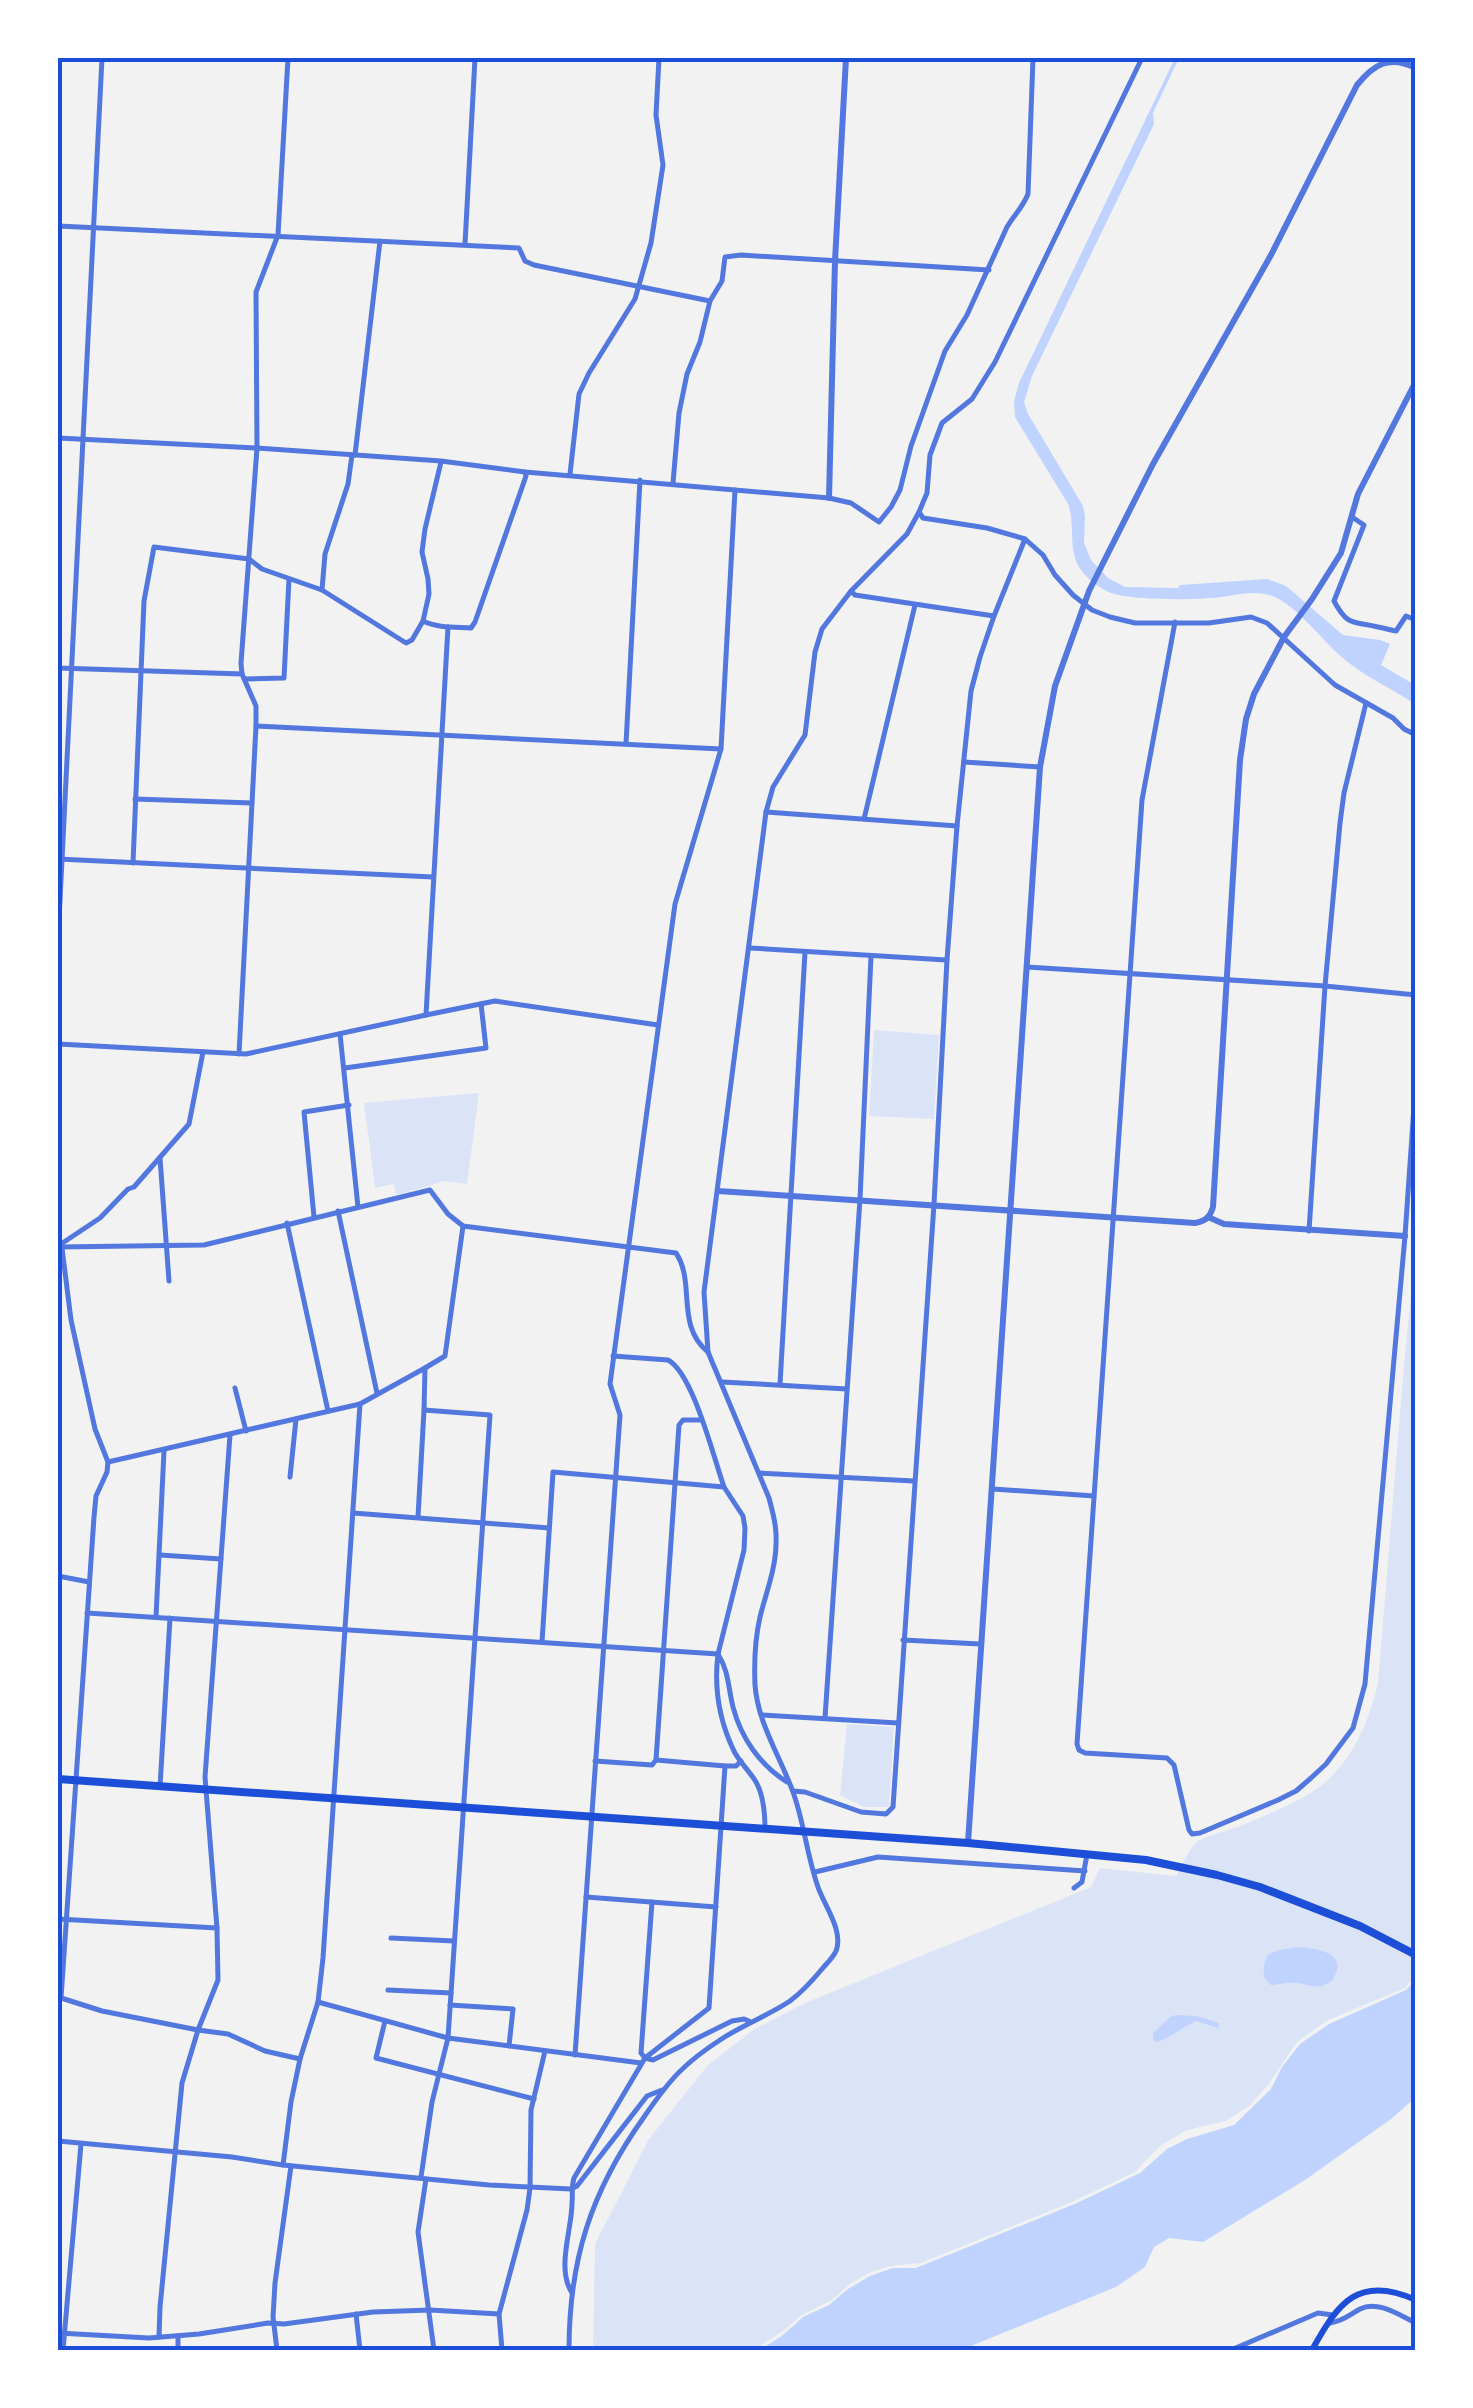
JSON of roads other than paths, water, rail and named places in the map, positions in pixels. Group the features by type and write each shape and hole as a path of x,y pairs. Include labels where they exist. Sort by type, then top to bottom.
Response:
{"main road":[{"path":"58,1779 721,1824 1160,1863 1260,1887 1360,1926 1416,1955"},
{"path":"1312,2350 1333,2315 1352,2297 1376,2289 1416,2300"}],"street":[{"path":"58,940 102,58"},
{"path":"239,1054 256,726 256,706 241,664 256,448 256,292 278,235 288,58"},
{"path":"465,244 475,58"},
{"path":"570,474 579,394 635,299 651,243 663,165 656,115 659,58"},
{"path":"829,498 846,58"},
{"path":"58,438 441,461 829,498 850,503 879,522 900,490 945,350 967,315 1007,227 1028,194 1033,58"},
{"path":"569,2350 579,2254 611,2166 671,2078 695,2057 805,1989 836,1951 837,1934 814,1872 798,1809 761,1716 755,1656 776,1546 772,1511 708,1352 704,1292 766,812 773,787 806,735 814,652 822,629 851,591 907,534 920,512 933,442 942,422 972,399 995,362 1142,58"},
{"path":"968,1843 1040,768 1054,686 1088,591 1357,85 1384,60 1416,68"},
{"path":"58,226 518,248 525,261 534,265 710,301"},
{"path":"322,590 325,554 354,455 380,241"},
{"path":"674,483 687,374 710,301 722,281 726,257 989,270"},
{"path":"718,1191 1204,1222 1213,1207 1240,760 1246,719 1254,694 1287,634 1340,554 1358,494 1416,381"},
{"path":"133,863 144,601 154,546 250,559 262,569 322,590 406,643 412,640 422,620 428,594 422,552 441,461"},
{"path":"422,620 471,628 515,511 525,472"},
{"path":"626,744 640,480"},
{"path":"575,2055 620,1415 610,1384 675,904 721,749 735,490"},
{"path":"920,512 923,518 987,528 1025,539 1084,604 1110,617 1136,623 1209,623 1251,617 1268,623 1287,634 1336,685 1416,735"},
{"path":"1352,516 1364,525 1336,593 1334,601 1340,612 1356,625 1390,631 1396,631 1406,616 1416,620"},
{"path":"718,1654 726,1668 742,1734 774,1774 791,1788 861,1812 886,1814 893,1806 947,960 971,690 994,616 1025,539"},
{"path":"58,668 284,678 289,579"},
{"path":"851,591 855,595 994,616"},
{"path":"864,819 914,605"},
{"path":"1175,622 1142,800 1078,1744 1085,1753 1167,1758 1174,1765 1192,1834 1296,1791 1326,1764 1352,1728 1365,1684 1416,1078"},
{"path":"426,1014 448,627"},
{"path":"1309,1231 1325,986 1344,793 1366,704"},
{"path":"256,726 721,749"},
{"path":"964,762 1040,768"},
{"path":"135,798 252,804"},
{"path":"766,812 957,826"},
{"path":"60,859 433,877"},
{"path":"750,948 947,960"},
{"path":"780,1384 806,952"},
{"path":"825,1718 860,1199 871,956"},
{"path":"1028,966 1416,994"},
{"path":"58,1044 239,1054 495,1001 658,1025"},
{"path":"345,1068 486,1048 481,1004"},
{"path":"340,1034 358,1207"},
{"path":"59,1247 134,1187 189,1124 203,1052"},
{"path":"314,1217 304,1112 348,1105"},
{"path":"160,1158 168,1281"},
{"path":"59,1247 204,1245 430,1190 463,1226 676,1253 691,1332 708,1352"},
{"path":"338,1211 378,1393"},
{"path":"1208,1217 1224,1224 1405,1236"},
{"path":"287,1224 328,1411"},
{"path":"108,1462 360,1404 445,1356 463,1226"},
{"path":"59,1247 94,1429 108,1462 96,1496 59,1998 102,2011 228,2034 265,2051 300,2059"},
{"path":"614,1356 668,1360 675,1364 692,1390 724,1488 743,1516 744,1550 715,1676 720,1711 733,1751 758,1785 765,1829"},
{"path":"418,1517 425,1368"},
{"path":"722,1382 847,1388"},
{"path":"235,1388 246,1431"},
{"path":"283,2165 291,2102 318,2002 323,1958 360,1404"},
{"path":"424,1410 490,1415 448,2038 432,2102 418,2232 434,2350"},
{"path":"290,1477 296,1419"},
{"path":"596,1761 652,1765 656,1760 679,1426 682,1420 702,1420"},
{"path":"159,2337 182,2082 216,1987 218,1928 206,1790 230,1435"},
{"path":"156,1617 164,1449"},
{"path":"542,1642 553,1472 724,1488"},
{"path":"759,1472 914,1481"},
{"path":"992,1489 1094,1496"},
{"path":"354,1514 550,1528"},
{"path":"160,1555 221,1559"},
{"path":"58,1576 89,1582"},
{"path":"87,1613 718,1654"},
{"path":"160,1787 170,1618"},
{"path":"903,1640 982,1644"},
{"path":"761,1716 898,1723"},
{"path":"656,1760 725,1766 736,1766 741,1761"},
{"path":"572,2293 566,2284 571,2189 583,2161 643,2060 709,2008 725,1766"},
{"path":"1074,1888 1082,1882 1087,1854"},
{"path":"814,1872 878,1857 1084,1871"},
{"path":"586,1897 716,1906"},
{"path":"643,2060 641,2031 652,1902"},
{"path":"58,1919 218,1928"},
{"path":"392,1938 454,1942"},
{"path":"388,1990 451,1994"},
{"path":"318,2002 448,2038 643,2060 665,2056 732,2021 751,2022"},
{"path":"450,2004 513,2009 510,2046"},
{"path":"386,2021 376,2058 534,2099"},
{"path":"502,2350 500,2314 528,2210 531,2110 545,2051"},
{"path":"58,2141 292,2166 571,2189 647,2096 662,2090"},
{"path":"62,2350 60,2333 81,2144"},
{"path":"277,2350 275,2283 292,2166"},
{"path":"1327,2323 1350,2317 1366,2306 1379,2306 1416,2323"},
{"path":"60,2333 159,2337 356,2314 430,2310 500,2314"},
{"path":"1231,2350 1318,2313 1333,2315"},
{"path":"356,2314 360,2350"},
{"path":"178,2336 178,2350"}],"water":[{"path":"1175,58 1179,58 1153,113 1154,124 1032,376 1024,402 1028,414 1083,506 1084,543 1091,560 1108,578 1125,587 1178,588 1267,579 1286,586 1343,635 1390,644 1381,665 1415,685 1415,704 1352,665 1277,598 1252,593 1200,599 1145,598 1111,593 1094,583 1077,563 1068,504 1015,417 1019,383"},
{"path":"1298,1947 1332,1955 1338,1966 1332,1980 1318,1986 1271,1985 1264,1978 1267,1957"},
{"path":"1415,1980 1415,2098 1305,2180 1203,2242 1169,2238 1154,2247 1145,2267 1116,2287 961,2350 760,2350 803,2317 829,2305 870,2276 893,2268 916,2268 1077,2203 1140,2173 1167,2149 1187,2139 1234,2125 1271,2089 1300,2044 1329,2024 1406,1990"},
{"path":"1176,2015 1197,2016 1219,2023 1219,2028 1196,2021 1156,2042 1153,2033"}]}
